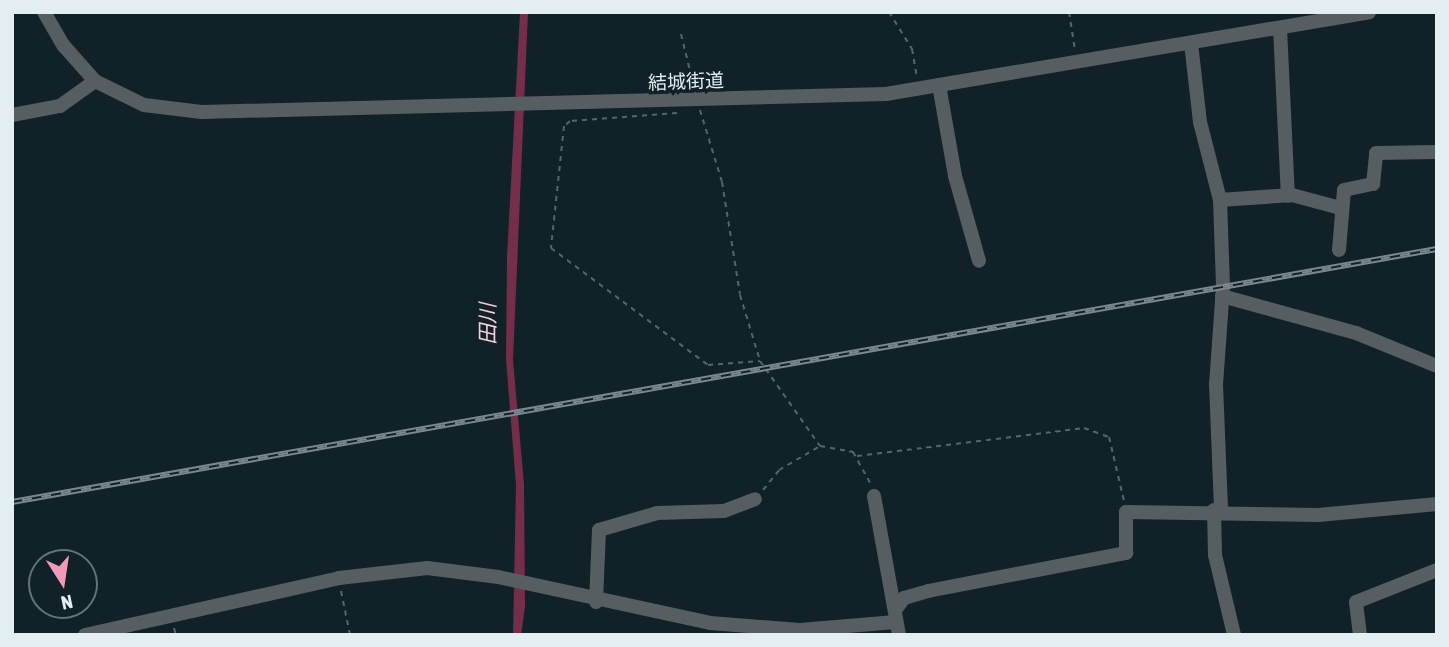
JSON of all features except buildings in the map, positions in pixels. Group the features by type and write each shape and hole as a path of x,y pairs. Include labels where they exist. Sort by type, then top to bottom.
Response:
{"street":[{"path":"12,115 60,106 95,81 44,12"},
{"name":"結城街道","path":"95,81 144,105 202,111 698,103 919,89 1369,12"},
{"path":"1280,28 1288,196"},
{"path":"1191,43 1200,122 1220,200 1222,296 1216,384 1215,555 1234,635"},
{"path":"939,85 956,176 979,261"},
{"path":"1339,250 1340,208 1344,190 1373,184 1376,153 1437,152"},
{"path":"1220,200 1288,196 1340,208"},
{"path":"1222,296 1356,333 1437,366"},
{"path":"874,496 896,622"},
{"path":"596,602 600,530 657,513 724,511 755,499"},
{"path":"896,622 904,598 1126,553 1126,512 1217,510 1318,515 1437,504"},
{"path":"85,635 339,578 427,568 498,577 596,602 752,627 856,628 896,622"},
{"path":"1360,635 1356,603 1437,570"}],"path":[{"path":"889,12 912,49 919,89"},
{"path":"1069,12 1077,62"},
{"path":"681,34 722,182 740,295 760,361 820,446 857,456 1094,430 1109,437 1126,512"},
{"path":"680,112 570,121 564,127 551,248 708,365 760,361"},
{"path":"755,499 779,470 820,446"},
{"path":"857,456 874,496"},
{"path":"339,578 350,635"}],"shaded area":[{"path":"520,12 528,12 513,360 524,484 525,607 521,635 513,635 516,485 506,359 507,257"}],"railway":[{"path":"12,502 1437,249"}],"water label":[{"name":"田川","path":"487,324"}]}
